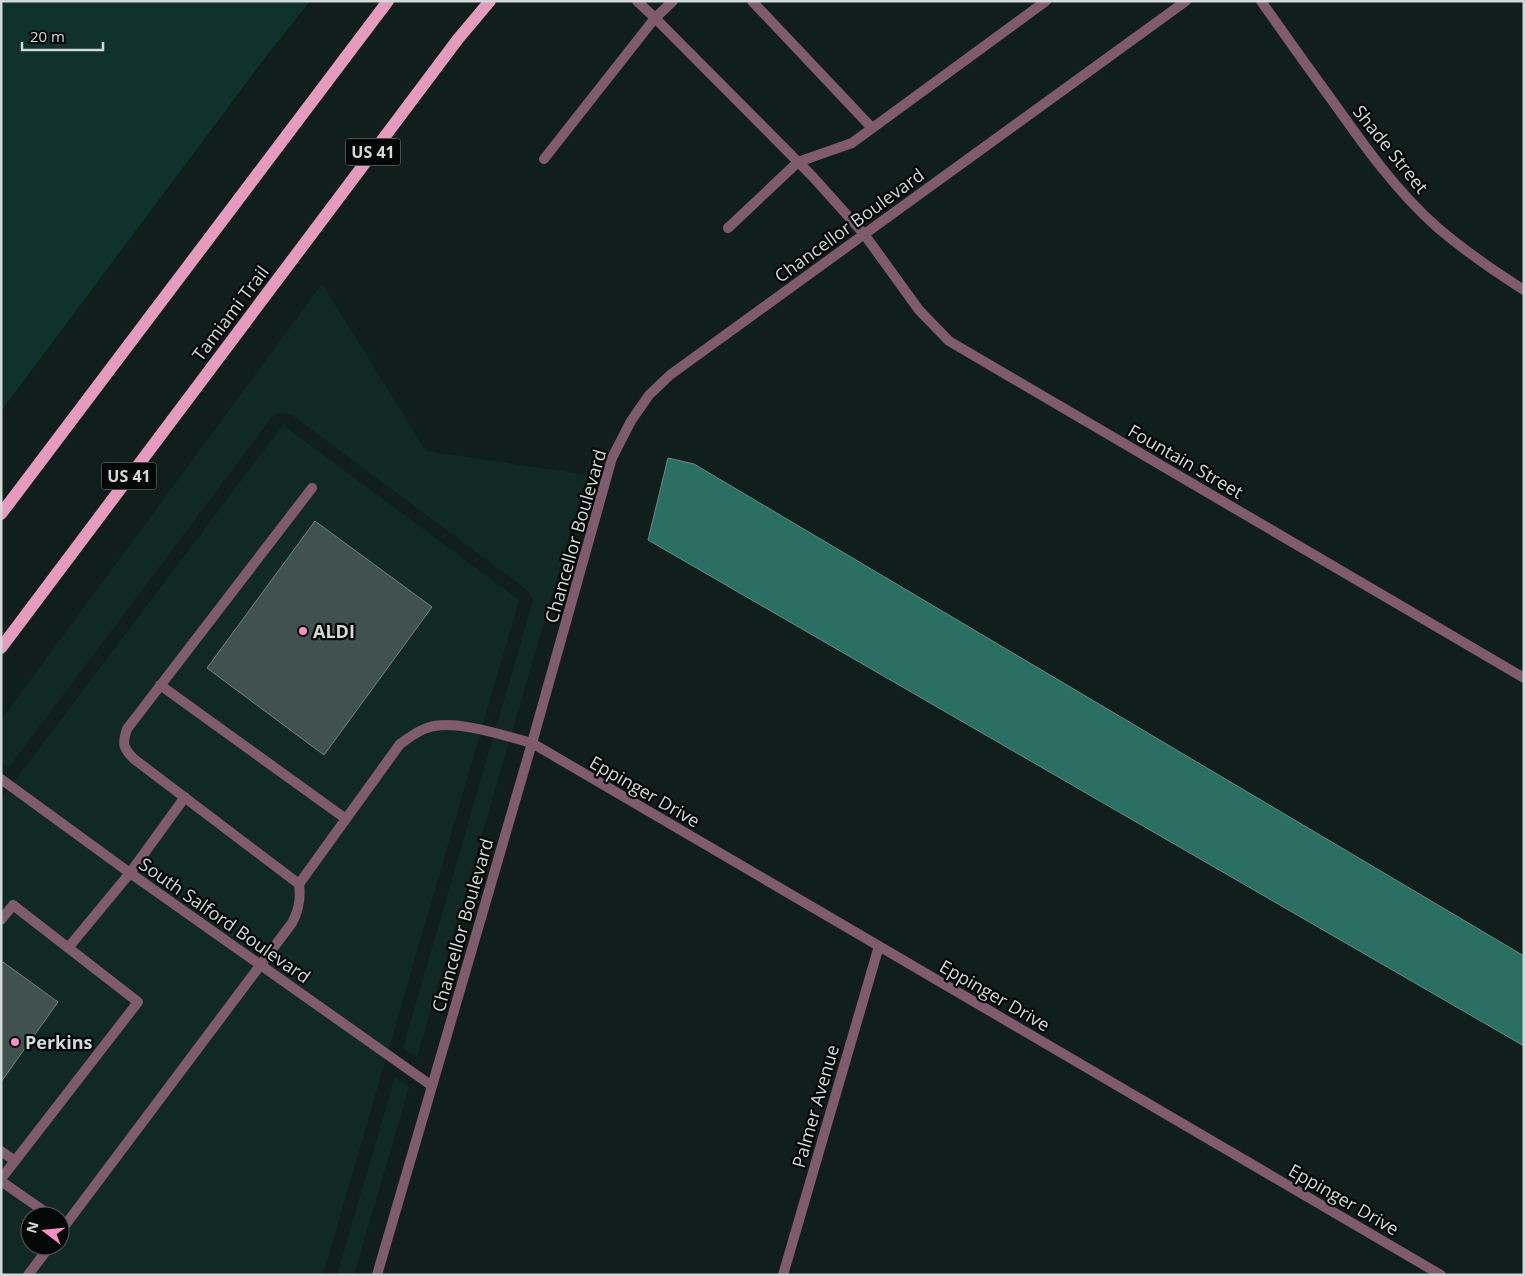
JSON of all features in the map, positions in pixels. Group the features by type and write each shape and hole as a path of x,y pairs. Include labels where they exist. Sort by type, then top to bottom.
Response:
{"main road":[{"path":"1,514 388,1"},
{"name":"Tamiami Trail","path":"1,648 452,47 490,1"}],"street":[{"name":"Fountain Street","path":"637,1 798,162 864,234 919,310 949,341 1524,678"},
{"path":"544,159 655,18 673,1"},
{"path":"752,1 872,128"},
{"path":"728,228 798,162 852,143 1046,1"},
{"name":"Chancellor Boulevard","path":"377,1275 532,743 612,458 631,421 649,395 670,375 1186,1"},
{"name":"Shade Street","path":"1261,1 1352,130 1412,202 1437,227 1465,250 1524,290"},
{"path":"70,1216 261,965 296,915 300,898 299,884 134,759 127,751 123,741 126,729 312,488"},
{"path":"160,685 346,819"},
{"name":"Eppinger Drive","path":"299,884 400,744 415,733 429,727 452,725 474,728 532,743 1441,1275"},
{"name":"South Salford Boulevard","path":"1,779 130,873 432,1086"},
{"path":"68,948 130,873 184,797"},
{"path":"1,920 13,905 138,1002 1,1180 37,1206"},
{"name":"Palmer Avenue","path":"783,1275 879,946"},
{"path":"1,1151 15,1161"},
{"path":"28,1275 42,1256"}],"shaded area":[{"path":"1,1 310,1 267,55 1,411"},
{"path":"322,284 426,451 587,475 417,1057 403,1048 533,600 527,590 292,415 279,413 272,417 9,767 1,761 1,720"},
{"path":"283,425 519,600 323,1275 1,1275 1,799"},
{"path":"668,458 694,464 1524,956 1524,1046 648,540"},
{"path":"395,1077 409,1087 354,1275 337,1275"}],"building":[{"path":"315,521 432,607 324,755 207,668"},
{"name":"Perkins","path":"3,962 58,1002 1,1082 1,964"}],"place":[{"name":"ALDI","path":"303,631"},
{"name":"Perkins","path":"15,1042"}]}
